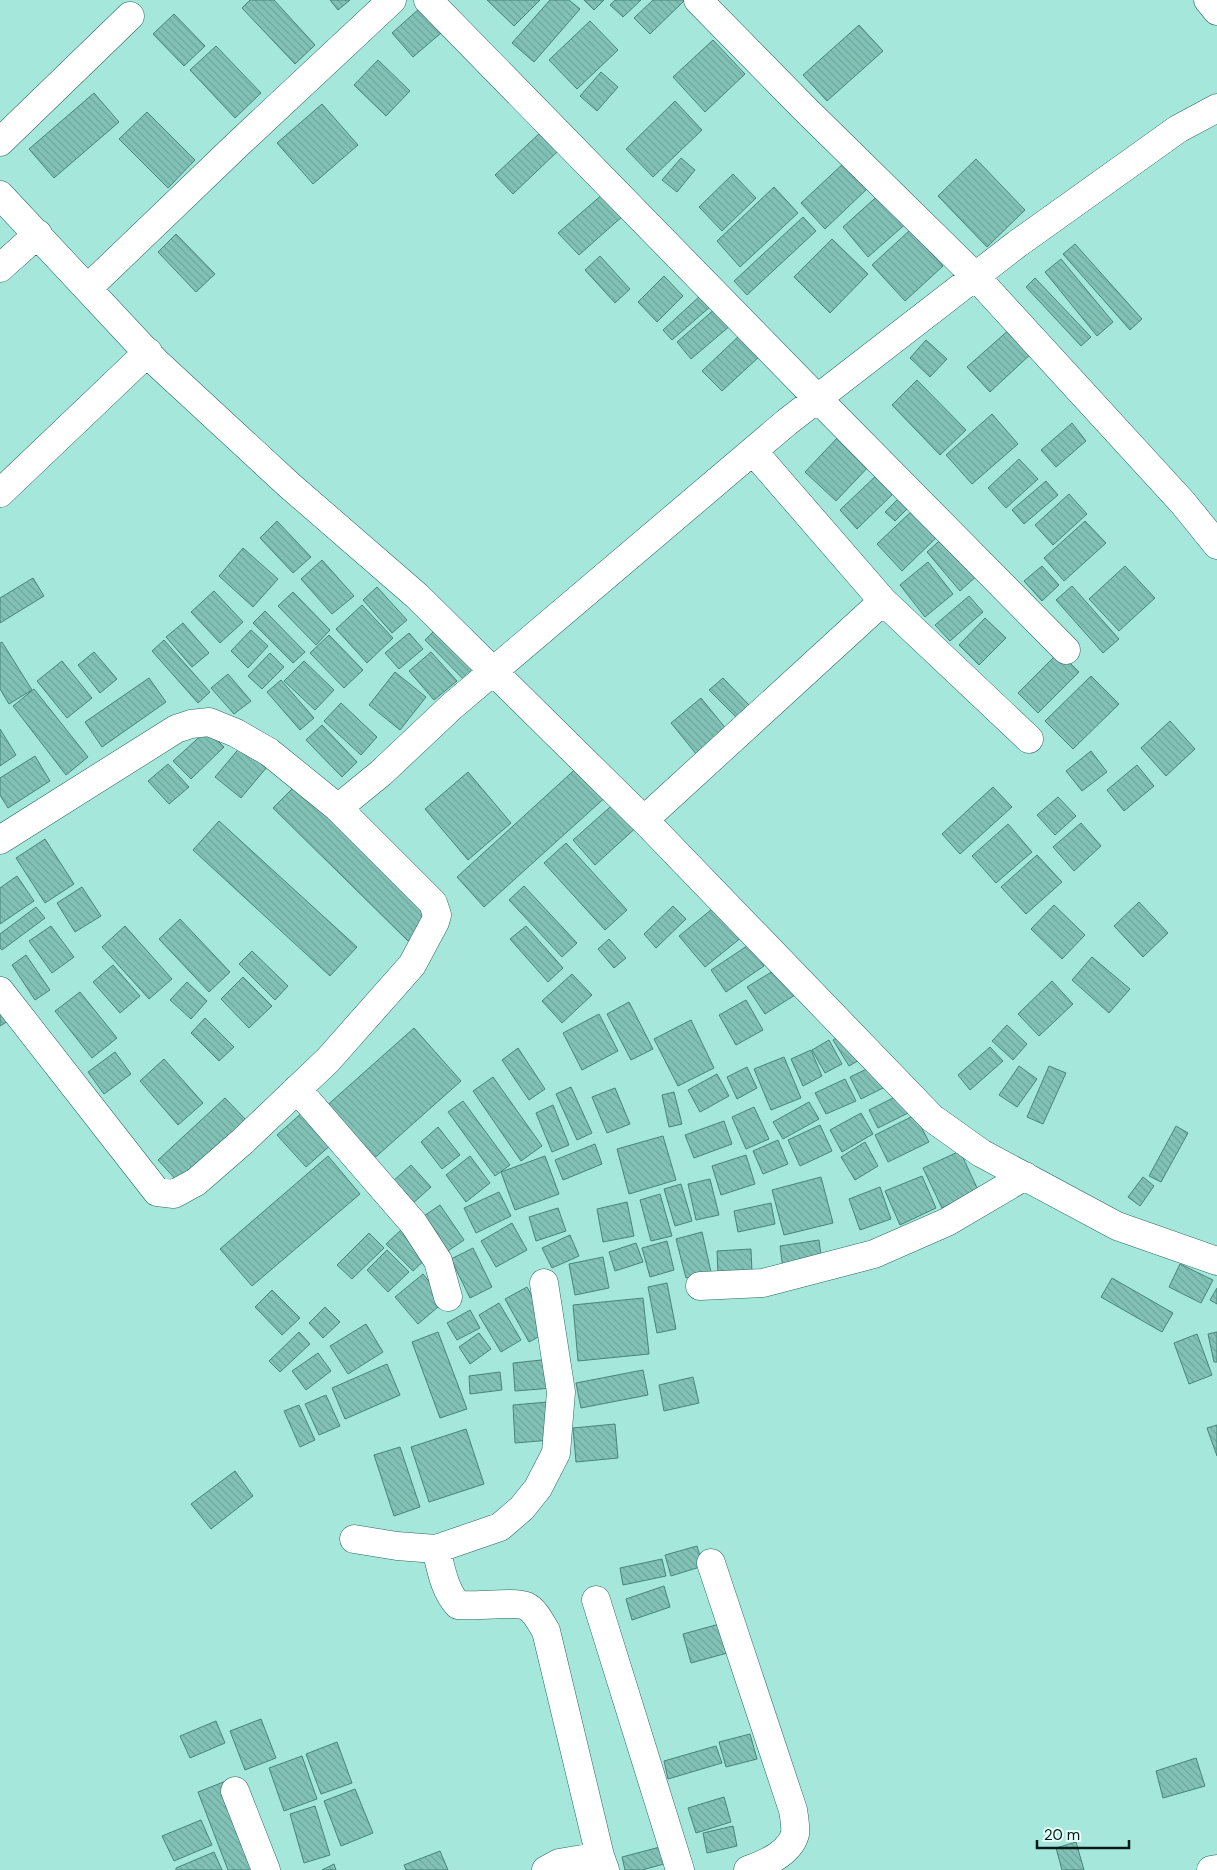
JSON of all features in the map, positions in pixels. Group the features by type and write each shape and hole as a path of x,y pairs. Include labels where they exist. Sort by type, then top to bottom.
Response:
{"street":[{"path":"88,288 392,0"},
{"path":"428,0 1066,650"},
{"path":"698,0 805,109 976,277 1183,503 1217,545"},
{"path":"1208,0 1217,11"},
{"path":"0,142 130,16"},
{"path":"338,808 381,772 493,671 817,398 1017,244 1178,129 1217,108"},
{"path":"0,195 148,352 288,484 417,596 644,820 932,1118 981,1152 1117,1226 1217,1261"},
{"path":"0,268 38,234"},
{"path":"0,493 148,352"},
{"path":"753,451 883,601 1029,739"},
{"path":"644,820 883,601"},
{"path":"0,840 176,729 191,724 209,722 236,733 269,752 338,808 433,904 437,915 412,965 328,1060 243,1141 196,1182 174,1194 157,1192 0,991"},
{"path":"297,1089 414,1224 438,1262 448,1297"},
{"path":"700,1286 763,1283 874,1254 947,1222 1025,1176"},
{"path":"354,1539 397,1546 436,1549 500,1527 522,1508 538,1488 556,1453 561,1392 544,1283"},
{"path":"436,1549 447,1587 458,1606 517,1604 528,1606 546,1631 602,1863 559,1863 546,1870"},
{"path":"711,1563 793,1810 795,1826 794,1836 788,1846 768,1862 748,1870"},
{"path":"596,1600 680,1870"},
{"path":"235,1791 266,1870"},
{"path":"1211,1870 1217,1868"}],"building":[{"path":"250,0 274,0 315,45 295,64 242,8"},
{"path":"330,0 350,0 338,10"},
{"path":"487,0 540,0 514,26"},
{"path":"550,0 569,0 580,9 534,62 512,43"},
{"path":"584,0 604,0 594,10"},
{"path":"615,0 641,0 623,17 610,5"},
{"path":"653,0 685,0 650,34 634,18"},
{"path":"420,8 441,33 413,57 392,33"},
{"path":"174,14 205,46 184,66 153,34"},
{"path":"590,21 618,50 577,89 549,60"},
{"path":"859,25 883,51 827,101 803,75"},
{"path":"713,40 745,74 705,112 673,77"},
{"path":"216,46 261,93 235,118 190,70"},
{"path":"378,60 410,91 386,116 354,85"},
{"path":"601,72 618,87 597,111 580,96"},
{"path":"94,93 119,122 54,178 29,149"},
{"path":"675,101 702,130 653,177 626,149"},
{"path":"322,104 358,145 313,184 277,143"},
{"path":"147,112 195,160 168,188 119,139"},
{"path":"542,131 559,150 513,194 495,175"},
{"path":"681,158 695,170 677,192 662,180"},
{"path":"976,159 1025,210 987,247 938,196"},
{"path":"845,162 869,187 825,229 801,203"},
{"path":"733,174 756,198 722,231 699,207"},
{"path":"774,187 798,213 740,267 717,241"},
{"path":"883,191 909,221 868,257 843,227"},
{"path":"604,193 624,215 579,255 558,233"},
{"path":"803,217 816,231 747,295 734,281"},
{"path":"910,230 943,266 905,301 872,265"},
{"path":"176,234 215,274 196,292 158,252"},
{"path":"832,239 868,274 830,313 794,277"},
{"path":"1075,244 1142,319 1130,330 1063,254"},
{"path":"600,256 630,289 615,303 585,270"},
{"path":"1061,259 1113,322 1097,336 1045,272"},
{"path":"664,276 683,296 657,322 638,302"},
{"path":"1035,278 1091,337 1081,346 1026,287"},
{"path":"701,295 711,306 672,340 663,330"},
{"path":"716,308 731,325 691,359 677,342"},
{"path":"1011,328 1033,352 990,392 967,367"},
{"path":"740,335 760,356 722,391 702,371"},
{"path":"926,340 947,359 930,377 910,358"},
{"path":"917,380 966,430 940,455 892,405"},
{"path":"992,414 1018,444 972,484 946,455"},
{"path":"1072,423 1086,441 1056,467 1041,450"},
{"path":"840,435 871,464 836,501 805,472"},
{"path":"1019,459 1038,479 1006,508 988,488"},
{"path":"880,472 897,490 857,529 840,510"},
{"path":"1046,481 1058,495 1024,524 1012,510"},
{"path":"1069,494 1087,514 1053,545 1035,525"},
{"path":"900,497 910,506 895,521 885,512"},
{"path":"914,509 939,535 902,571 877,544"},
{"path":"277,521 311,557 293,573 260,538"},
{"path":"1085,521 1106,543 1064,581 1044,558"},
{"path":"947,534 980,573 960,591 927,552"},
{"path":"243,548 278,579 253,607 219,576"},
{"path":"322,560 354,596 332,614 301,579"},
{"path":"928,562 953,594 925,617 900,585"},
{"path":"1042,566 1059,585 1042,601 1024,581"},
{"path":"1125,566 1155,598 1119,631 1089,599"},
{"path":"33,578 44,596 0,623 0,598"},
{"path":"1072,586 1119,639 1103,653 1056,600"},
{"path":"377,587 407,620 392,633 363,600"},
{"path":"214,591 243,622 220,643 191,612"},
{"path":"293,592 330,630 316,645 278,606"},
{"path":"969,596 983,612 950,641 935,625"},
{"path":"362,605 393,638 367,663 336,629"},
{"path":"265,611 305,652 293,663 253,623"},
{"path":"985,618 1006,638 979,665 959,645"},
{"path":"183,623 209,653 192,667 166,637"},
{"path":"438,627 480,670 467,683 425,640"},
{"path":"251,630 268,646 248,668 231,651"},
{"path":"409,633 423,649 399,669 385,653"},
{"path":"329,635 363,670 344,688 310,653"},
{"path":"164,640 210,692 198,703 152,651"},
{"path":"2,642 32,690 9,704 0,689 0,643"},
{"path":"94,652 117,679 100,693 78,665"},
{"path":"431,652 457,681 434,700 409,671"},
{"path":"1059,652 1079,672 1038,713 1018,693"},
{"path":"270,653 284,667 262,689 248,676"},
{"path":"62,661 92,698 67,718 37,681"},
{"path":"304,661 334,690 315,710 284,681"},
{"path":"395,672 426,697 400,730 369,705"},
{"path":"228,674 251,701 234,714 211,688"},
{"path":"1091,676 1119,704 1073,749 1045,721"},
{"path":"149,678 166,702 102,747 85,722"},
{"path":"723,678 751,707 739,720 709,690"},
{"path":"281,680 314,718 300,730 267,692"},
{"path":"34,689 88,757 66,775 13,706"},
{"path":"701,698 727,730 697,755 671,723"},
{"path":"341,703 377,737 361,755 324,721"},
{"path":"1170,721 1195,749 1166,776 1141,748"},
{"path":"322,725 357,762 342,777 306,740"},
{"path":"0,729 16,755 0,766"},
{"path":"207,730 224,747 191,779 173,761"},
{"path":"242,745 267,767 241,798 215,777"},
{"path":"1091,751 1107,772 1082,791 1066,771"},
{"path":"35,756 50,781 8,808 0,795 0,778"},
{"path":"168,764 189,787 169,804 148,781"},
{"path":"581,764 609,794 484,907 457,877"},
{"path":"1137,765 1154,786 1124,811 1107,790"},
{"path":"468,772 511,823 468,860 425,809"},
{"path":"298,783 434,915 408,941 273,808"},
{"path":"993,787 1012,807 960,854 942,834"},
{"path":"1058,797 1076,816 1055,835 1037,815"},
{"path":"618,800 640,824 595,865 573,840"},
{"path":"219,821 357,947 330,976 193,850"},
{"path":"1081,823 1101,846 1074,871 1053,847"},
{"path":"1008,824 1032,852 996,883 972,856"},
{"path":"45,839 74,884 45,903 16,858"},
{"path":"566,843 627,910 605,930 544,863"},
{"path":"1037,855 1062,882 1026,914 1001,887"},
{"path":"17,876 34,901 0,924 0,888"},
{"path":"524,886 577,943 562,957 509,900"},
{"path":"82,887 101,916 75,932 57,903"},
{"path":"1139,902 1168,933 1143,957 1114,926"},
{"path":"717,905 742,937 705,967 679,936"},
{"path":"1054,905 1085,935 1062,959 1031,929"},
{"path":"673,906 686,919 656,948 644,934"},
{"path":"36,907 45,918 2,950 0,948 0,934"},
{"path":"180,919 230,972 209,992 159,939"},
{"path":"51,926 74,957 52,973 29,941"},
{"path":"125,926 172,979 149,999 102,947"},
{"path":"526,926 563,968 548,982 510,939"},
{"path":"609,939 626,958 614,968 598,949"},
{"path":"750,944 764,966 726,992 711,970"},
{"path":"252,951 288,986 275,1000 239,964"},
{"path":"26,955 50,990 35,1000 12,965"},
{"path":"1092,957 1130,989 1109,1013 1072,980"},
{"path":"113,965 140,996 120,1013 93,982"},
{"path":"778,968 795,995 765,1014 747,987"},
{"path":"572,974 592,995 562,1023 542,1001"},
{"path":"243,977 272,1006 249,1028 221,999"},
{"path":"1052,981 1073,1004 1039,1036 1018,1014"},
{"path":"187,982 207,1001 191,1019 170,1000"},
{"path":"80,992 117,1038 92,1058 55,1011"},
{"path":"0,997 13,1018 0,1026"},
{"path":"746,1000 763,1030 736,1045 719,1015"},
{"path":"629,1002 653,1049 631,1060 607,1014"},
{"path":"599,1014 618,1051 582,1070 563,1033"},
{"path":"205,1018 234,1047 219,1061 191,1033"},
{"path":"691,1020 714,1068 678,1086 654,1039"},
{"path":"1007,1025 1027,1044 1013,1060 992,1041"},
{"path":"414,1028 461,1081 370,1162 323,1109"},
{"path":"845,1033 861,1059 849,1066 833,1040"},
{"path":"829,1040 842,1064 825,1073 812,1050"},
{"path":"990,1047 1003,1061 970,1090 958,1075"},
{"path":"518,1048 545,1089 529,1100 502,1060"},
{"path":"811,1050 822,1076 803,1086 791,1059"},
{"path":"115,1052 131,1074 104,1094 88,1072"},
{"path":"784,1057 801,1098 771,1110 754,1069"},
{"path":"164,1059 203,1103 178,1125 140,1081"},
{"path":"875,1065 885,1087 861,1099 850,1077"},
{"path":"1019,1066 1037,1079 1017,1107 999,1095"},
{"path":"1049,1066 1066,1073 1043,1124 1027,1117"},
{"path":"747,1067 757,1088 737,1099 727,1077"},
{"path":"717,1074 729,1096 700,1112 688,1090"},
{"path":"493,1077 542,1146 521,1161 473,1091"},
{"path":"845,1079 856,1101 826,1114 815,1093"},
{"path":"571,1087 592,1133 577,1140 556,1094"},
{"path":"615,1088 630,1124 607,1133 592,1097"},
{"path":"674,1092 682,1124 669,1127 662,1095"},
{"path":"899,1095 908,1113 878,1128 869,1110"},
{"path":"225,1098 247,1121 179,1183 158,1160"},
{"path":"463,1101 510,1165 495,1176 448,1112"},
{"path":"809,1102 819,1119 783,1139 773,1122"},
{"path":"553,1105 569,1145 552,1152 536,1113"},
{"path":"754,1107 769,1139 746,1149 732,1117"},
{"path":"304,1111 333,1143 306,1167 277,1135"},
{"path":"861,1113 873,1134 842,1152 830,1130"},
{"path":"915,1115 929,1142 888,1162 875,1135"},
{"path":"724,1121 732,1144 694,1158 685,1135"},
{"path":"820,1125 832,1151 800,1166 788,1140"},
{"path":"1176,1126 1188,1133 1161,1182 1149,1176"},
{"path":"438,1127 460,1155 442,1169 421,1142"},
{"path":"663,1136 676,1180 629,1194 617,1149"},
{"path":"778,1140 788,1164 763,1174 753,1151"},
{"path":"865,1142 878,1166 855,1180 841,1157"},
{"path":"595,1144 602,1164 563,1180 555,1160"},
{"path":"960,1151 978,1190 942,1208 923,1168"},
{"path":"746,1155 755,1184 721,1195 712,1166"},
{"path":"328,1156 360,1194 252,1286 220,1249"},
{"path":"470,1156 490,1183 466,1202 446,1175"},
{"path":"545,1156 559,1194 515,1210 501,1172"},
{"path":"411,1165 431,1187 412,1204 392,1182"},
{"path":"922,1176 936,1208 900,1225 885,1191"},
{"path":"821,1177 833,1223 784,1235 772,1190"},
{"path":"1143,1177 1154,1186 1140,1206 1128,1197"},
{"path":"710,1179 719,1215 696,1220 688,1184"},
{"path":"681,1184 692,1221 675,1226 664,1189"},
{"path":"880,1187 891,1219 860,1230 849,1199"},
{"path":"499,1192 511,1216 476,1233 464,1208"},
{"path":"660,1194 672,1236 651,1241 640,1200"},
{"path":"627,1202 634,1236 603,1242 597,1209"},
{"path":"771,1203 775,1224 738,1232 734,1211"},
{"path":"440,1205 464,1240 445,1253 421,1218"},
{"path":"558,1208 566,1231 536,1241 529,1217"},
{"path":"512,1223 527,1250 496,1267 481,1241"},
{"path":"402,1229 429,1256 413,1271 386,1244"},
{"path":"702,1232 711,1272 686,1278 676,1239"},
{"path":"369,1233 384,1248 352,1279 337,1265"},
{"path":"570,1235 579,1256 552,1268 542,1248"},
{"path":"819,1240 822,1263 783,1269 780,1246"},
{"path":"667,1241 674,1270 650,1277 642,1248"},
{"path":"636,1243 643,1262 615,1271 609,1252"},
{"path":"473,1248 492,1287 470,1298 451,1259"},
{"path":"751,1249 752,1273 718,1275 717,1251"},
{"path":"387,1250 409,1272 388,1292 367,1270"},
{"path":"603,1257 609,1288 575,1295 569,1264"},
{"path":"1180,1264 1213,1280 1201,1303 1169,1287"},
{"path":"423,1274 445,1301 418,1324 395,1297"},
{"path":"1112,1278 1173,1313 1162,1332 1101,1297"},
{"path":"667,1283 676,1329 657,1333 648,1287"},
{"path":"527,1287 551,1330 529,1342 505,1299"},
{"path":"1217,1288 1217,1304 1210,1300"},
{"path":"272,1290 300,1318 282,1335 255,1307"},
{"path":"643,1298 649,1354 578,1361 573,1305"},
{"path":"499,1303 521,1340 501,1352 479,1315"},
{"path":"325,1307 340,1322 323,1338 309,1323"},
{"path":"470,1310 480,1328 457,1340 447,1323"},
{"path":"366,1324 383,1352 348,1374 330,1346"},
{"path":"299,1332 310,1344 280,1372 269,1361"},
{"path":"438,1332 467,1409 440,1418 412,1342"},
{"path":"1217,1332 1217,1362 1214,1362 1208,1334"},
{"path":"479,1333 491,1349 470,1364 459,1347"},
{"path":"1197,1334 1212,1375 1189,1384 1174,1343"},
{"path":"318,1353 331,1371 306,1390 292,1371"},
{"path":"551,1359 553,1388 515,1391 513,1363"},
{"path":"387,1364 400,1395 345,1419 332,1388"},
{"path":"643,1370 648,1395 581,1408 576,1383"},
{"path":"500,1372 502,1390 470,1394 469,1376"},
{"path":"693,1377 699,1403 664,1411 659,1385"},
{"path":"326,1395 340,1426 319,1435 305,1404"},
{"path":"548,1402 551,1440 515,1443 513,1405"},
{"path":"299,1405 315,1440 300,1447 284,1411"},
{"path":"615,1424 618,1458 576,1462 573,1428"},
{"path":"1217,1425 1217,1456 1207,1428"},
{"path":"466,1429 484,1484 429,1502 411,1447"},
{"path":"400,1447 420,1507 394,1516 374,1455"},
{"path":"235,1471 253,1496 211,1529 191,1504"},
{"path":"697,1546 703,1566 671,1576 665,1555"},
{"path":"662,1559 666,1576 623,1585 620,1568"},
{"path":"664,1586 670,1607 632,1620 626,1599"},
{"path":"723,1623 731,1652 691,1663 683,1634"},
{"path":"261,1719 276,1758 245,1770 230,1731"},
{"path":"216,1721 225,1743 190,1758 180,1736"},
{"path":"750,1734 757,1759 726,1767 719,1742"},
{"path":"337,1742 352,1783 321,1794 306,1754"},
{"path":"716,1746 722,1763 668,1779 664,1761"},
{"path":"302,1756 317,1799 284,1811 269,1768"},
{"path":"1196,1758 1205,1786 1163,1798 1156,1771"},
{"path":"226,1781 261,1870 228,1870 198,1792"},
{"path":"355,1789 373,1833 341,1846 324,1801"},
{"path":"724,1797 731,1822 696,1833 688,1808"},
{"path":"315,1806 330,1855 304,1863 290,1814"},
{"path":"201,1820 212,1845 174,1861 162,1836"},
{"path":"733,1826 737,1846 707,1853 703,1833"},
{"path":"1076,1842 1084,1870 1062,1870 1056,1848"},
{"path":"660,1847 664,1864 642,1870 625,1870 622,1857"},
{"path":"440,1851 448,1870 406,1870 404,1865"},
{"path":"214,1852 222,1870 176,1870 176,1868"},
{"path":"334,1864 336,1870 322,1870"}]}
